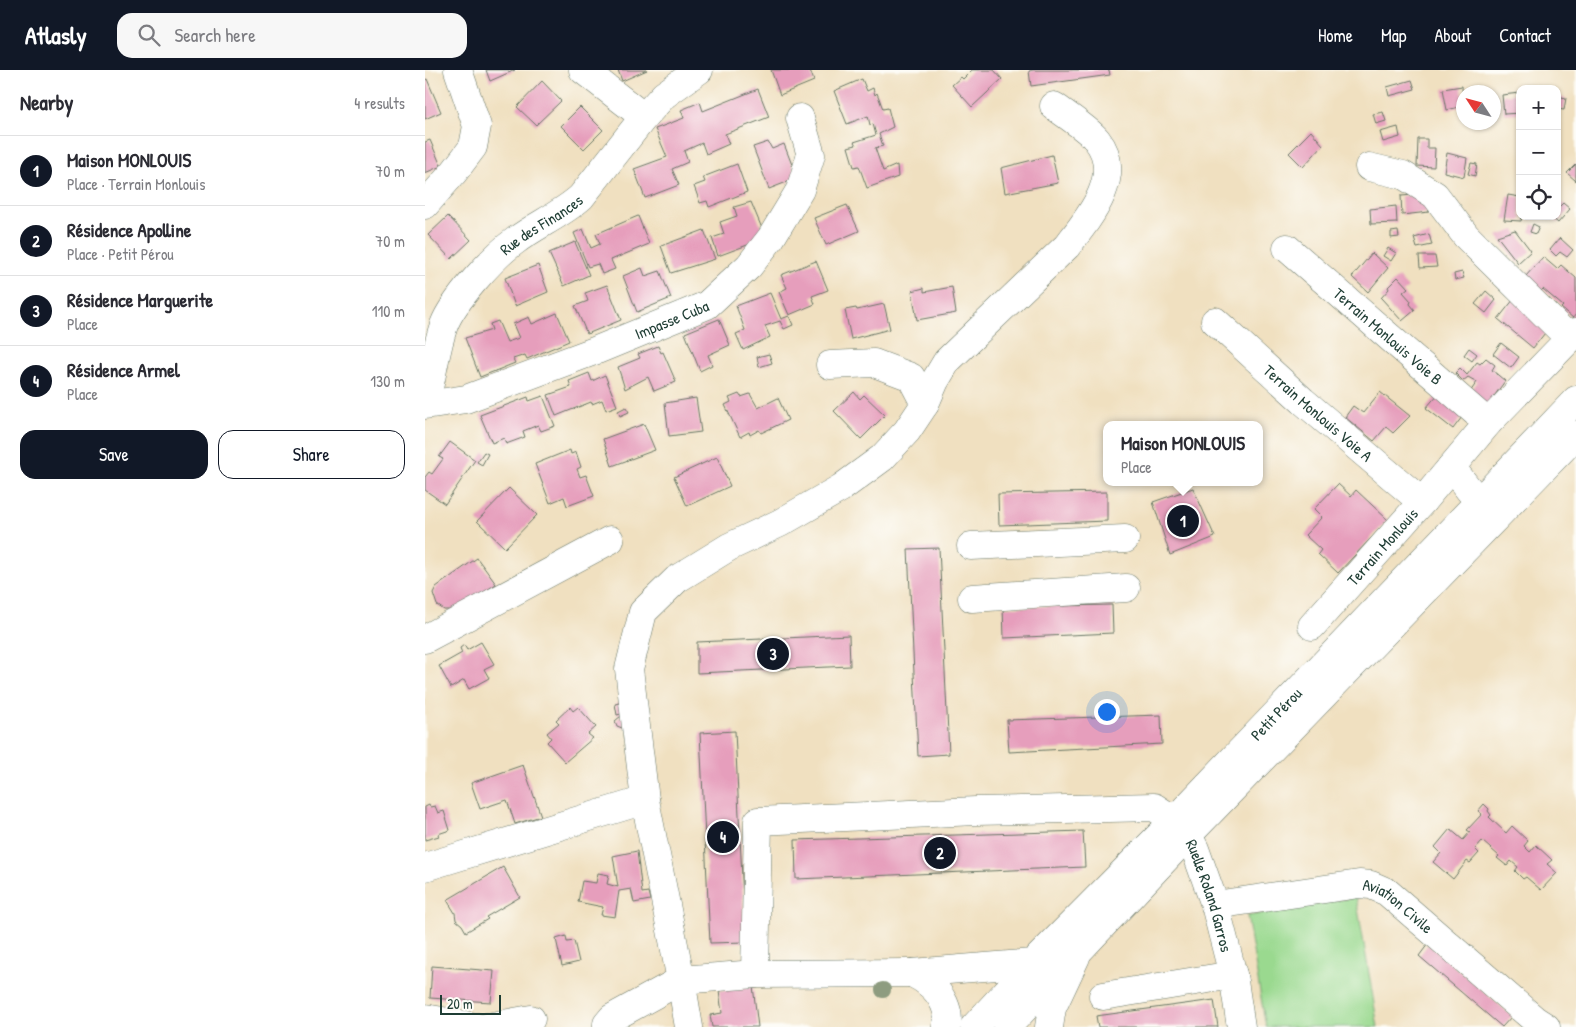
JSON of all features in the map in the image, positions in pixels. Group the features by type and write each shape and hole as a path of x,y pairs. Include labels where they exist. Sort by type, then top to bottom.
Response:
{"main road":[{"path":"425,205 473,147 477,126 458,70"},
{"path":"583,70 644,117"},
{"name":"Rue des Finances","path":"425,404 445,324 457,301 513,242 570,207 581,197 644,117 664,95 699,70"},
{"path":"689,1027 645,800 629,669 643,612 677,579 729,548 780,523 848,483 882,458 907,431 925,404 935,381 947,361 1067,246 1095,207 1105,185 1106,160 1096,139 1055,106"},
{"name":"Impasse Cuba","path":"425,404 465,398 597,350 707,304 749,266 771,238 800,190 811,154 800,118"},
{"path":"1369,168 1403,175 1435,194 1466,236 1573,336"},
{"name":"Terrain Monlouis Voie B","path":"1287,248 1487,423"},
{"name":"Terrain Monlouis Voie A","path":"1215,321 1303,401 1422,502"},
{"name":"Terrain Monlouis","path":"1312,626 1422,502 1487,423 1573,336"},
{"path":"830,365 874,363 911,377 925,404"},
{"name":"Petit Pérou","path":"974,1027 1033,963 1181,828 1487,510 1576,400"},
{"name":"Petit Pérou","path":"1241,750 1487,510 1576,435"},
{"path":"1451,467 1487,510"},
{"path":"971,546 1125,539"},
{"path":"425,639 610,540"},
{"path":"972,598 1126,588"},
{"name":"Ruelle Roland Garros","path":"1241,750 1213,793 1181,828 1195,850 1215,905 1233,975 1241,1027"},
{"path":"425,867 645,800"},
{"path":"755,974 758,821 976,811 1154,807 1181,828"},
{"name":"Petit Pérou","path":"1007,1027 1078,952 1181,828"},
{"name":"Aviation Civile","path":"1215,905 1359,884 1371,885 1387,892 1535,1020 1546,1027"},
{"path":"1049,1027 1052,1008 1078,952"},
{"path":"607,1027 609,1020 681,980 755,974 911,973 1033,963"},
{"path":"911,973 929,984 938,993 944,1004 948,1021 946,1027"},
{"path":"1103,996 1233,975"},
{"path":"425,1018 477,1027"},
{"path":"487,1027 531,1019"}],"green space":[{"path":"1356,897 1378,1027 1266,1027 1247,916"}],"building":[{"path":"486,70 515,70 490,81"},
{"path":"618,70 647,70 622,81"},
{"path":"771,70 810,70 814,81 780,95"},
{"path":"972,70 994,70 1002,79 972,107 952,85 961,77 963,79"},
{"path":"1109,70 1110,75 1031,86 1029,71"},
{"path":"427,79 441,112 425,119 425,80"},
{"path":"862,79 867,91 873,88 875,95 877,93 883,109 888,108 893,127 879,134 883,146 875,148 883,171 897,165 898,177 867,188 859,166 854,167 848,147 856,145 854,142 876,135 873,124 870,125 868,116 847,124 834,91"},
{"path":"1412,80 1415,89 1389,96 1387,87"},
{"path":"542,81 561,101 536,125 517,107"},
{"path":"1456,87 1456,108 1447,110 1443,89"},
{"path":"758,89 769,117 725,134 729,144 706,154 702,143 684,151 688,162 672,169 679,185 645,198 634,169 667,157 655,129 684,118 681,110 700,102 703,111"},
{"path":"1516,93 1516,113 1504,114 1502,95"},
{"path":"1561,97 1566,98 1564,110 1561,110"},
{"path":"580,107 603,130 584,149 561,126"},
{"path":"1383,112 1386,121 1376,124 1373,114"},
{"path":"1398,127 1400,137 1383,142 1380,132"},
{"path":"1311,131 1323,145 1303,167 1289,153"},
{"path":"1418,139 1427,139 1427,148 1435,148 1434,167 1417,166"},
{"path":"430,140 441,166 425,173 425,142"},
{"path":"768,142 772,149 784,144 797,178 769,189 753,147"},
{"path":"1447,153 1467,158 1464,177 1444,172"},
{"path":"1052,155 1058,183 1005,193 1001,168"},
{"path":"1471,163 1477,164 1475,176 1468,174"},
{"path":"737,164 747,192 709,207 707,201 700,203 694,186 705,182 703,177"},
{"path":"1576,164 1576,181 1567,173"},
{"path":"1428,194 1429,212 1402,215 1401,196"},
{"path":"1508,195 1516,196 1516,220 1521,221 1504,220"},
{"path":"751,202 766,238 718,256 712,238 724,234 720,222 737,216 734,207"},
{"path":"1563,203 1570,209 1561,220 1561,205"},
{"path":"847,205 859,231 826,245 814,218"},
{"path":"1396,206 1397,223 1371,224 1370,209"},
{"path":"448,216 471,240 451,259 428,235"},
{"path":"638,216 649,244 611,260 615,269 602,274 598,264 588,267 574,233 583,229 591,248 600,244 596,234"},
{"path":"1533,224 1539,227 1536,234 1530,232"},
{"path":"704,230 715,259 671,273 661,246"},
{"path":"1515,230 1531,251 1518,263 1497,236"},
{"path":"1398,231 1399,237 1391,238 1391,232"},
{"path":"1429,234 1432,245 1417,248 1414,238"},
{"path":"1560,238 1573,250 1567,257 1560,252 1556,256 1550,250"},
{"path":"575,242 589,275 564,286 549,253"},
{"path":"1388,248 1396,253 1391,261 1383,256"},
{"path":"1372,253 1388,268 1368,292 1352,277"},
{"path":"1419,256 1435,256 1437,267 1420,268"},
{"path":"1543,257 1557,269 1561,265 1576,278 1576,314 1573,318 1561,308 1563,306 1525,277"},
{"path":"816,261 828,290 812,296 815,304 789,315 779,292 787,288 781,275"},
{"path":"538,265 548,292 515,306 505,278"},
{"path":"642,268 645,276 660,271 671,298 637,312 623,276"},
{"path":"1462,272 1464,278 1455,280 1454,274"},
{"path":"1398,277 1408,288 1403,292 1411,301 1410,304 1415,310 1402,321 1381,298"},
{"path":"607,285 621,320 587,334 575,306 588,301 585,293"},
{"path":"952,287 956,313 917,320 912,291 924,288 924,292"},
{"path":"1486,291 1496,300 1486,313 1475,304"},
{"path":"770,293 781,319 789,316 793,325 784,329 780,321 765,326 770,337 743,350 736,334 745,330 736,306"},
{"path":"1514,299 1549,328 1533,348 1498,319"},
{"path":"884,304 890,329 851,339 845,310 856,308 857,310"},
{"path":"557,313 569,341 527,359 525,355 513,359 515,363 480,377 465,338 492,330 490,324 498,321 507,342 519,338 513,324 529,317 532,324"},
{"path":"719,319 730,345 708,355 712,365 700,371 685,333"},
{"path":"1501,343 1519,357 1511,368 1493,354"},
{"path":"658,346 661,353 663,352 676,382 654,391 648,377 625,389 618,367 640,358 638,354"},
{"path":"1469,348 1477,354 1472,361 1464,355"},
{"path":"769,354 772,363 759,367 757,357"},
{"path":"1486,358 1495,365 1492,370 1505,381 1487,406 1470,392 1477,382 1468,377 1463,381 1455,373 1460,368 1467,375 1477,362 1480,364"},
{"path":"589,373 592,381 605,375 617,406 606,410 602,400 592,404 591,402 556,416 548,395 571,387 569,381"},
{"path":"854,392 860,399 864,395 885,415 861,439 834,411"},
{"path":"1380,392 1410,416 1393,433 1386,427 1374,441 1345,417 1353,406 1363,413"},
{"path":"1439,393 1465,413 1453,429 1426,408"},
{"path":"739,394 741,397 750,394 758,408 778,398 788,420 761,433 759,430 750,435 749,432 740,437 725,405 731,402 729,398"},
{"path":"543,396 555,426 541,431 538,425 523,431 525,437 506,444 504,438 492,443 480,415 528,397 529,401"},
{"path":"696,398 701,432 669,436 665,403"},
{"path":"626,407 629,412 620,416 618,411"},
{"path":"644,424 655,450 612,466 603,439"},
{"path":"450,442 475,460 445,504 425,490 425,477 429,472 432,474 443,459 439,457"},
{"path":"570,450 571,454 576,452 581,467 577,469 580,477 586,475 594,496 567,506 564,497 550,503 535,464"},
{"path":"484,452 488,454 482,465 477,462"},
{"path":"717,457 730,486 687,506 674,477"},
{"path":"1338,484 1351,496 1356,490 1388,520 1338,573 1318,554 1321,550 1305,535 1322,517 1314,509"},
{"path":"509,488 537,515 505,548 477,521"},
{"path":"1193,488 1215,537 1170,555 1153,502"},
{"path":"1107,492 1107,521 999,525 998,494"},
{"path":"939,548 949,754 918,756 908,549"},
{"path":"477,558 496,584 457,610 444,610 437,605 433,593 436,587"},
{"path":"1112,605 1113,633 1004,638 1003,607"},
{"path":"849,635 850,666 697,673 697,642"},
{"path":"481,642 494,664 484,669 489,678 469,689 464,680 451,688 439,666 462,653 460,648 464,645 467,650"},
{"path":"623,702 625,713 617,715 615,704"},
{"path":"570,707 573,711 578,707 596,727 588,734 593,738 565,762 547,742 551,738 547,733 559,723 556,720"},
{"path":"1161,715 1162,744 1009,752 1007,720"},
{"path":"621,716 624,717 625,726 622,728 617,726 615,721"},
{"path":"735,731 745,942 710,943 700,733"},
{"path":"523,765 541,816 515,824 507,800 480,809 471,783"},
{"path":"1484,804 1489,809 1488,811 1491,815 1489,817 1506,833 1512,826 1528,841 1524,846 1530,852 1536,845 1552,860 1547,864 1557,873 1541,890 1526,877 1523,879 1515,871 1518,867 1511,861 1507,866 1497,858 1499,856 1482,841 1475,849 1479,853 1470,863 1467,861 1453,879 1433,862 1441,853 1435,847 1450,829 1463,840 1470,832 1467,830 1482,814 1478,811"},
{"path":"429,805 430,807 435,806 438,813 444,811 450,830 425,840 425,807"},
{"path":"1083,831 1085,867 796,879 795,840"},
{"path":"637,851 642,893 648,892 650,900 634,903 631,889 619,891 615,917 601,915 603,907 578,902 582,881 596,883 598,873 609,875 607,884 618,887 613,856"},
{"path":"503,867 520,897 486,917 488,919 466,932 456,920 455,913 447,900"},
{"path":"566,936 567,942 574,941 579,962 562,966 556,939"},
{"path":"1428,944 1512,1016 1502,1027 1419,956"},
{"path":"432,966 494,971 491,1002 430,998"},
{"path":"753,986 758,1027 712,1027 710,1015 722,1013 719,991"},
{"path":"1214,1000 1218,1027 1098,1027 1096,1016"}],"place":[{"name":"Maison MONLOUIS","path":"1183,521"},
{"name":"Résidence Marguerite","path":"773,654"},
{"name":"Résidence Armel","path":"723,837"},
{"name":"Résidence Apolline","path":"940,853"}]}
